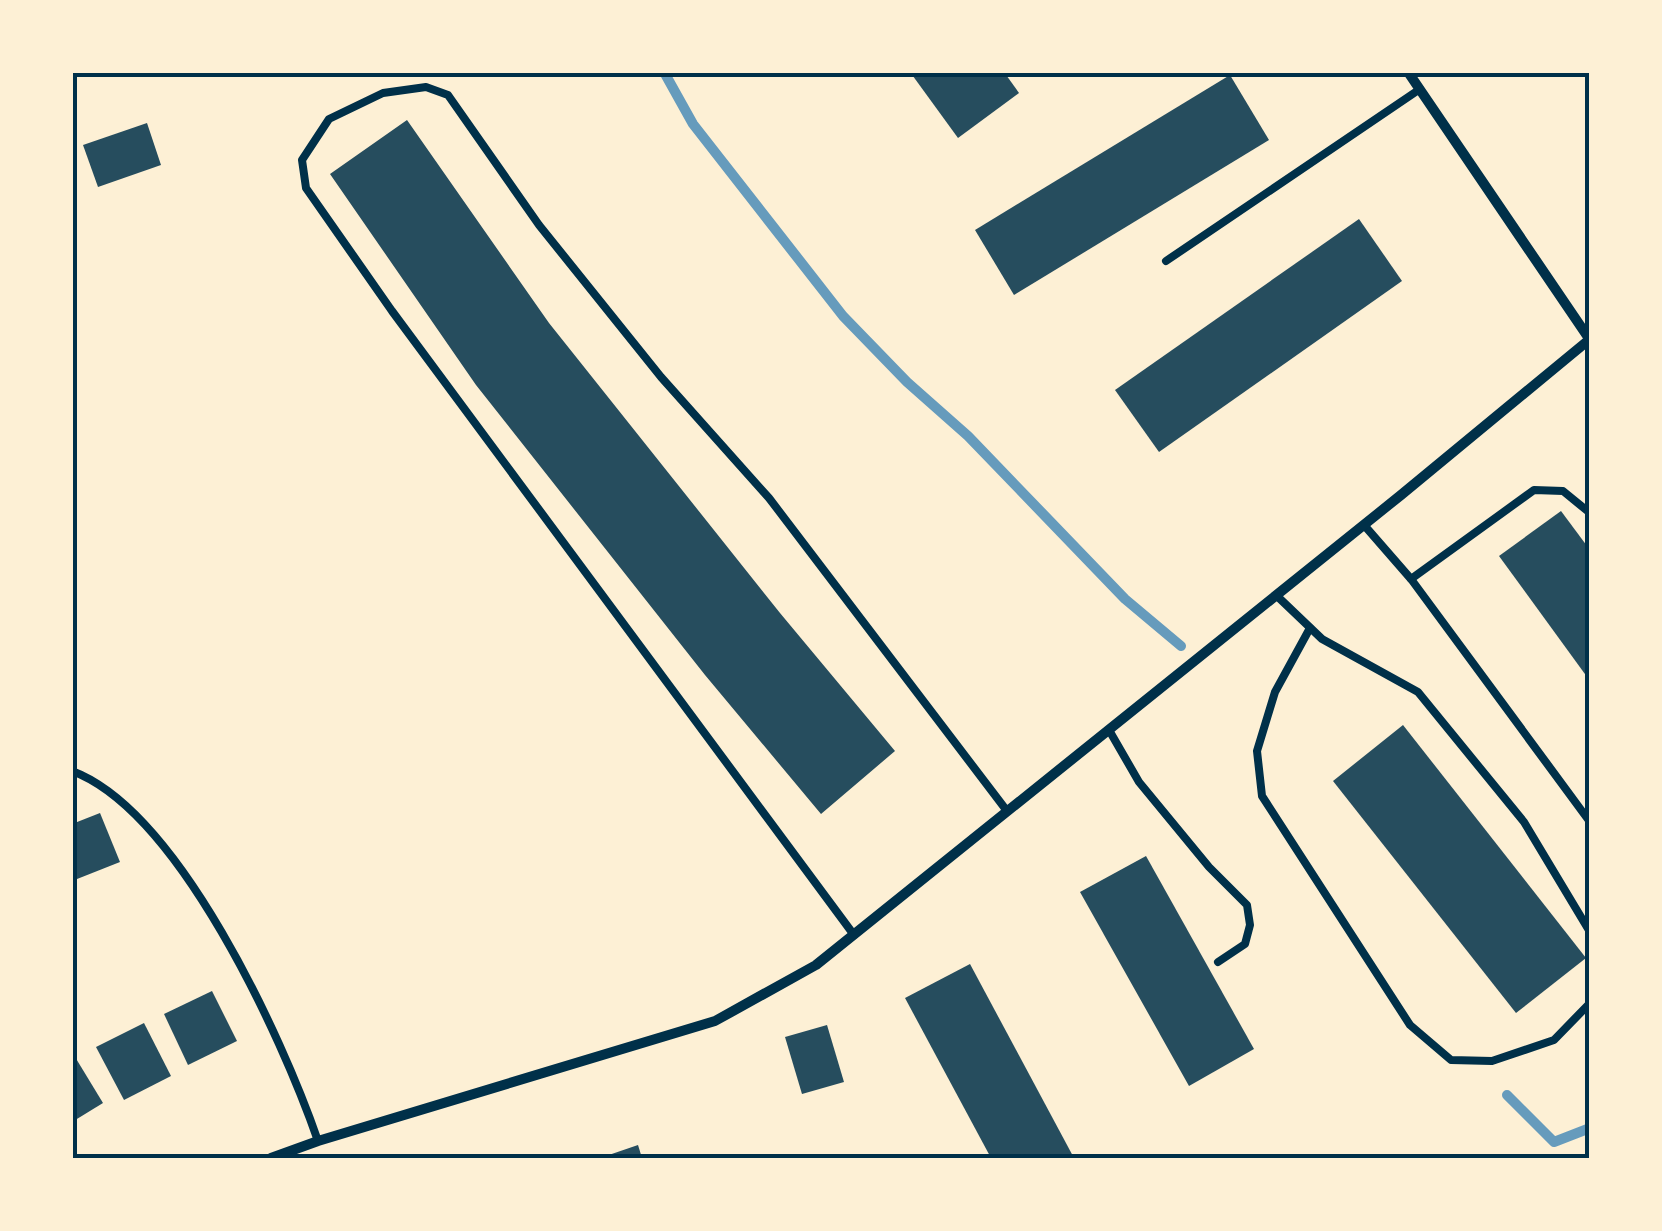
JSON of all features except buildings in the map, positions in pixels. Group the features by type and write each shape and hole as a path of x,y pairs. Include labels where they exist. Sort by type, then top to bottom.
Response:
{"street":[{"path":"271,1158 715,1020 816,965 1364,526 1589,340 1408,72"}],"lane":[{"path":"854,935 392,311 306,188 302,160 329,119 382,93 426,87 448,95 539,224 661,377 769,498 1007,811"},
{"path":"1166,262 1420,89"},
{"path":"1410,579 1534,490 1563,492 1590,513"},
{"path":"1364,526 1410,579 1590,822"},
{"path":"1276,596 1322,639 1418,692 1524,822 1590,932"},
{"path":"1310,628 1275,692 1256,751 1262,796 1410,1025 1450,1060 1492,1061 1554,1040 1590,1002"},
{"path":"1109,730 1139,782 1209,867 1247,905 1250,925 1245,944 1218,962"},
{"path":"72,771 120,798 166,845 236,960 295,1075 318,1141"}],"waterway":[{"path":"664,72 693,124 843,316 907,382 968,436 1125,599 1181,646"},
{"path":"1507,1095 1554,1142 1590,1128"}]}
